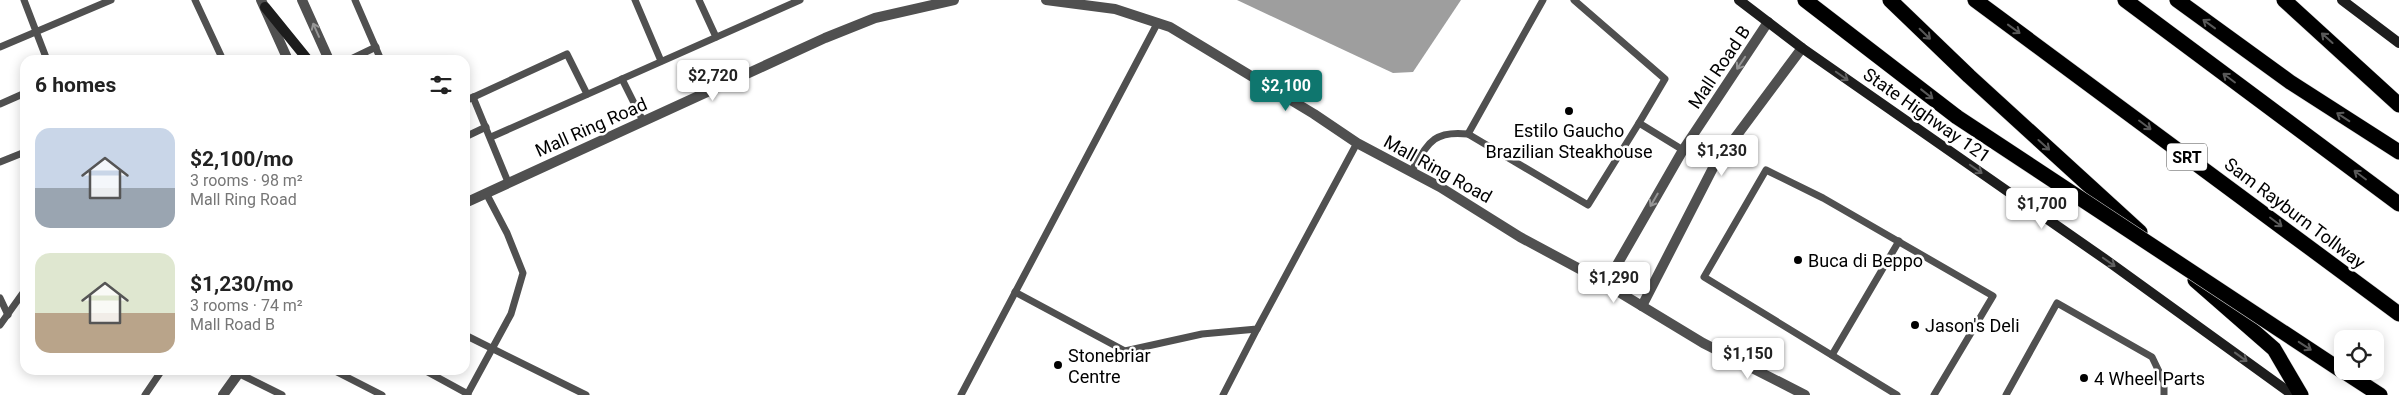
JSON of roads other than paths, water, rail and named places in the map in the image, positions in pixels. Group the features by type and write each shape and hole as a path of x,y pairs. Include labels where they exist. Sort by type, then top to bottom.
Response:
{"highway":[{"path":"1805,0 1957,117 2334,365"},
{"path":"1890,0 1969,76 2124,218 2274,349 2301,395"},
{"name":"Sam Rayburn Tollway","path":"1975,0 2399,314"},
{"path":"2125,0 2399,204"},
{"path":"2177,0 2290,82 2399,152"},
{"path":"2284,0 2394,100"},
{"path":"2357,380 2380,395"}],"main road":[{"name":"State Highway 121","path":"1739,0 1802,48 2109,262 2293,395"},
{"path":"2342,0 2399,43"},
{"path":"263,4 304,55"}],"street":[{"path":"302,0 327,55"},
{"name":"Mall Ring Road","path":"470,201 863,22 904,10 954,0"},
{"name":"Mall Ring Road","path":"1046,0 1115,9 1158,22 1314,114 1357,143 1606,284 1703,343 1805,395"},
{"path":"263,4 286,55"},
{"name":"Mall Road B","path":"1606,284 1683,150 1768,22"},
{"path":"1642,306 1714,166 1802,48"},
{"path":"223,395 238,375"}],"lane":[{"path":"24,0 45,55"},
{"path":"0,47 111,0"},
{"path":"195,0 221,55"},
{"path":"354,0 379,55"},
{"path":"635,0 662,61"},
{"path":"699,0 716,37"},
{"path":"490,137 800,0"},
{"path":"1468,134 1543,0"},
{"path":"1411,172 1428,143 1449,132 1468,134 1588,204 1665,79 1574,0"},
{"path":"961,395 1158,22"},
{"path":"359,55 376,47"},
{"path":"470,99 567,54 587,94"},
{"path":"622,79 643,121"},
{"path":"0,104 20,95"},
{"path":"474,97 508,182"},
{"path":"1639,123 1683,150"},
{"path":"470,135 486,127"},
{"path":"1223,395 1357,143"},
{"path":"0,162 20,154"},
{"path":"1897,395 1704,277 1766,170 1823,198 1993,296 1934,395"},
{"path":"433,375 468,394 511,314 523,274 507,233 486,193"},
{"path":"1832,355 1899,241"},
{"path":"1015,292 1125,351 1202,334 1258,329"},
{"path":"0,325 20,297"},
{"path":"0,298 8,315"},
{"path":"2006,395 2057,303 2152,357 2164,382 2164,395"},
{"path":"470,338 586,395"},
{"path":"145,395 159,375"},
{"path":"245,375 282,395"},
{"path":"343,375 382,395"}],"place":[{"name":"Estilo Gaucho Brazilian Steakhouse","path":"1569,111"},
{"name":"Buca di Beppo","path":"1798,260"},
{"name":"Jason's Deli","path":"1915,325"},
{"name":"Stonebriar Centre","path":"1058,365"},
{"name":"4 Wheel Parts","path":"2084,378"}]}
